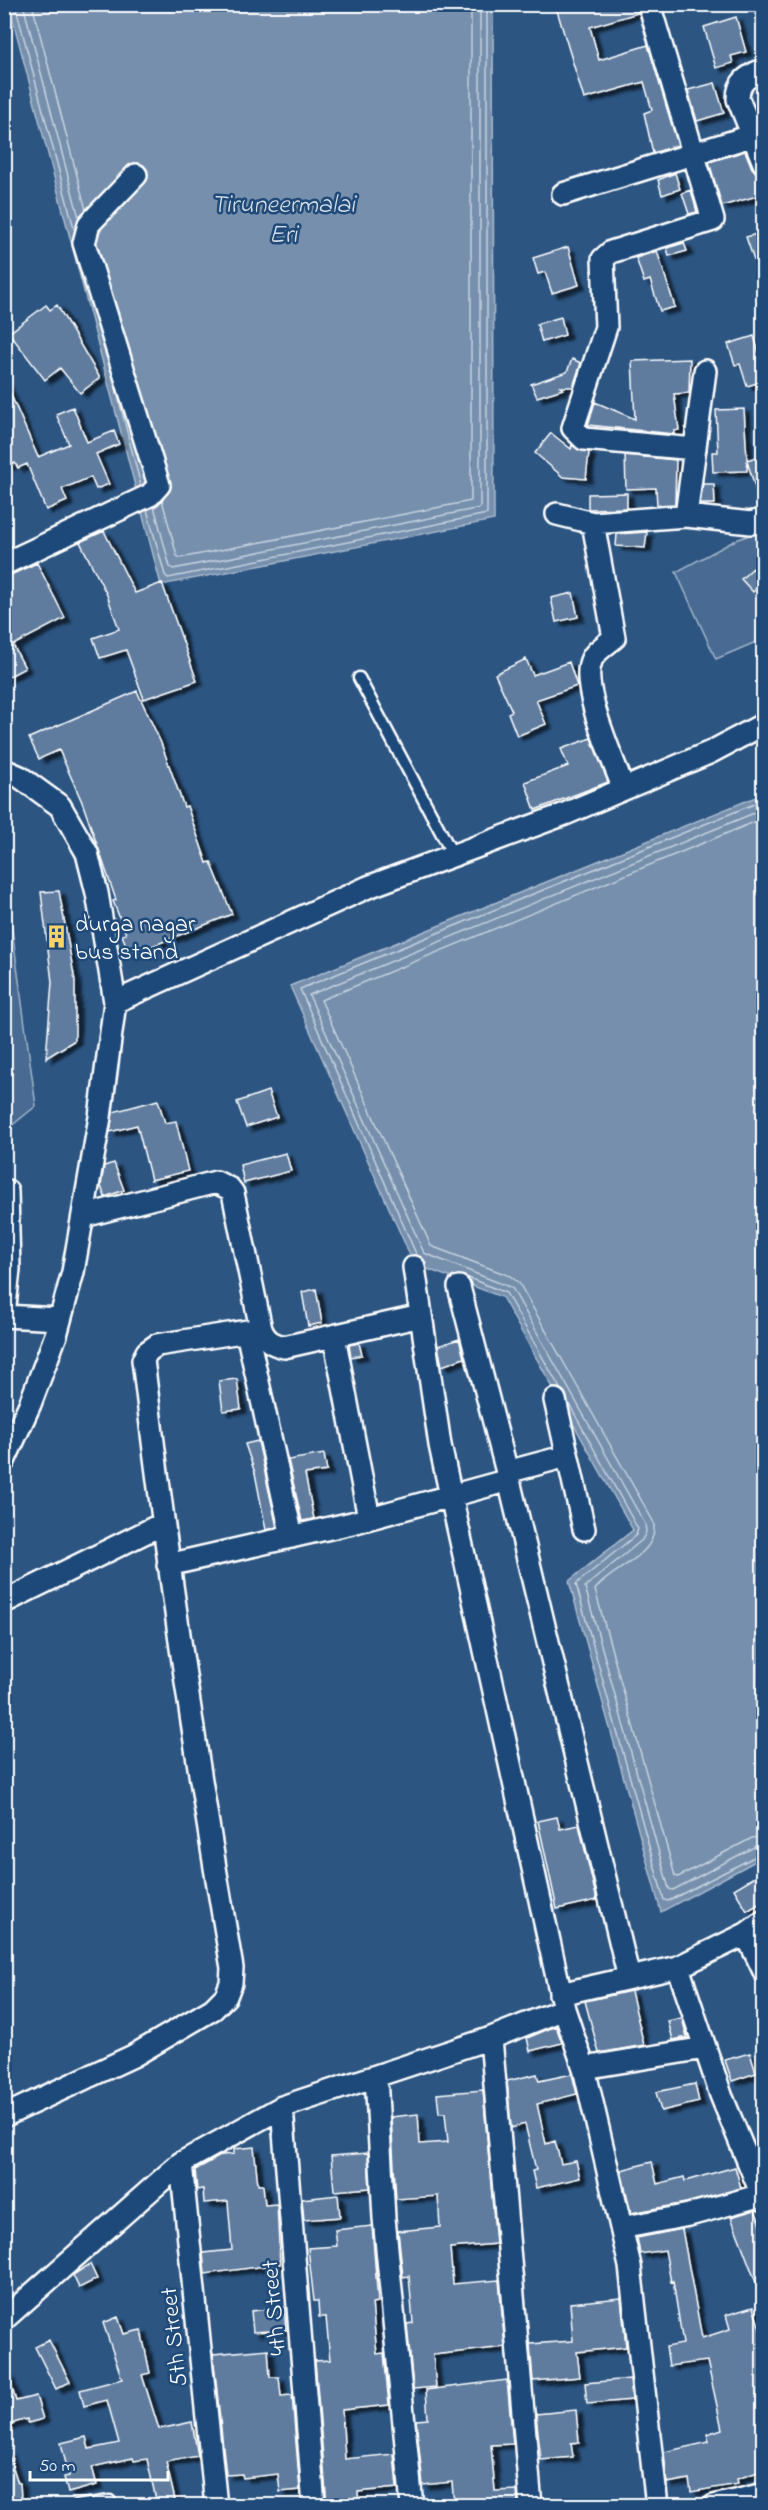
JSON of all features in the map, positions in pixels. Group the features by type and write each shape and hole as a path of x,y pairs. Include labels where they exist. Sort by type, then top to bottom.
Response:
{"street":[{"path":"649,4 713,220 611,252 603,259 606,327 573,428 584,439 695,449"},
{"path":"764,69 742,81 738,90 738,99 764,163"},
{"path":"562,194 752,136"},
{"path":"4,564 150,495 159,485 84,243 89,224 136,175"},
{"path":"686,516 705,371"},
{"path":"557,514 593,523 686,516 751,523 764,519"},
{"path":"593,523 614,638 592,658 587,673 594,703 623,787"},
{"path":"115,1002 368,887 565,814 623,787 711,752 764,724"},
{"path":"4,770 20,777 60,806 87,853 97,893 115,1002 84,1216 73,1272 58,1319 56,1335 30,1404 4,1461"},
{"path":"84,1216 216,1182 230,1189 292,1537"},
{"path":"7,1191 9,1269 4,1316 58,1319"},
{"path":"414,1267 440,1445 562,2001 584,2068 630,2266 657,2505"},
{"path":"459,1287 508,1476 629,1978"},
{"path":"4,2116 133,2056 213,2009 226,1996 231,1983 232,1968 199,1777 162,1524 143,1360 147,1352 157,1345 254,1330 284,1347 421,1316"},
{"path":"334,1336 369,1518"},
{"path":"555,1400 584,1529"},
{"path":"168,1565 292,1537 452,1496 567,1456"},
{"path":"4,1602 162,1524"},
{"path":"4,2319 181,2163 282,2107 491,2038 562,2001 629,1978 678,1967 746,1934 764,1921"},
{"path":"746,1934 764,1971"},
{"path":"631,2226 763,2198 705,2048 678,1967"},
{"path":"491,2038 531,2505"},
{"path":"584,2068 705,2048"},
{"path":"376,2076 384,2218 412,2505"},
{"name":"4th Street","path":"282,2107 314,2505"},
{"name":"5th Street","path":"181,2163 216,2505"},
{"path":"714,2505 743,2502 764,2494"}],"lane":[{"path":"359,678 453,855"},
{"path":"77,2505 110,2500"}],"shaded area":[{"path":"763,530 763,639 716,659 676,572 736,540"},
{"path":"4,870 36,1106 5,1131 4,1131"}],"water":[{"name":"Tiruneermalai Eri","path":"9,5 493,5 494,520 161,585"},
{"path":"763,794 763,1857 661,1912 569,1581 633,1530 502,1297 414,1264 290,986"}],"building":[{"path":"555,4 637,4 638,13 590,27 599,60 648,45 678,145 653,153 644,113 652,110 644,82 584,99"},
{"path":"736,17 746,52 731,56 733,63 716,68 704,27"},
{"path":"715,83 724,113 697,121 688,90"},
{"path":"745,151 752,168 759,174 764,194 722,206 709,162"},
{"path":"675,173 680,189 662,195 658,180"},
{"path":"691,190 697,212 689,214 682,193"},
{"path":"764,232 764,281 761,281 746,237"},
{"path":"684,243 687,251 669,256 667,248"},
{"path":"568,247 579,285 552,293 545,272 538,274 533,258"},
{"path":"657,251 675,307 660,311 650,280 644,282 636,258"},
{"path":"46,305 50,310 57,305 100,378 80,393 60,368 45,380 9,333"},
{"path":"561,317 565,335 542,342 537,324"},
{"path":"754,336 764,381 747,386 740,364 735,365 728,344"},
{"path":"572,359 581,363 573,387 560,387 563,389 537,397 531,384 567,372"},
{"path":"690,359 689,393 674,394 679,430 674,431 674,434 588,425 595,402 635,419 632,361"},
{"path":"4,379 38,457 69,444 56,414 73,407 87,442 114,431 119,444 96,454 109,484 96,489 91,477 62,489 67,501 46,510 27,464 18,468 15,463 4,467"},
{"path":"744,409 747,460 764,455 764,502 760,503 747,461 747,471 713,472 712,452 718,452 716,410"},
{"path":"551,433 571,449 572,445 589,452 586,479 563,477 535,453"},
{"path":"625,455 676,460 675,504 657,505 656,488 626,489"},
{"path":"703,484 714,484 715,504 700,504"},
{"path":"627,493 627,508 588,509 588,494"},
{"path":"104,531 135,593 162,583 197,681 144,699 126,650 100,658 93,638 119,629 107,595 80,542"},
{"path":"647,532 645,548 616,546 617,534"},
{"path":"37,563 65,618 13,645 25,668 4,679 4,578"},
{"path":"753,568 764,582 753,592 741,579"},
{"path":"573,593 578,617 556,622 551,598"},
{"path":"526,659 533,675 569,662 577,686 536,700 546,724 517,736 508,713 512,711 495,674"},
{"path":"137,691 161,743 184,807 187,806 207,863 211,862 232,914 130,955 122,935 126,934 113,901 116,900 99,850 82,802 59,750 39,759 29,738"},
{"path":"591,738 608,782 535,810 525,782 568,766 561,749"},
{"name":"durga nagar bus stand","path":"59,891 75,981 75,1040 46,1058 52,982 41,892"},
{"path":"268,1091 277,1117 246,1127 237,1102"},
{"path":"158,1100 165,1123 176,1121 188,1171 151,1180 137,1125 110,1132 113,1112"},
{"path":"286,1153 291,1171 244,1183 240,1165"},
{"path":"114,1163 124,1190 105,1197 101,1186 104,1166"},
{"path":"316,1289 322,1323 308,1326 302,1292"},
{"path":"459,1339 464,1358 442,1366 438,1346"},
{"path":"359,1343 362,1355 351,1357 349,1345"},
{"path":"237,1379 241,1409 223,1411 219,1381"},
{"path":"258,1441 277,1527 266,1530 255,1473 245,1444"},
{"path":"324,1454 327,1471 305,1474 314,1519 302,1521 288,1460"},
{"path":"557,1817 560,1829 579,1825 597,1900 557,1909 538,1821"},
{"path":"759,1874 764,1882 764,1901 747,1911 734,1889"},
{"path":"631,1991 644,2045 599,2053 585,2001"},
{"path":"682,2018 687,2037 673,2040 668,2021"},
{"path":"556,2026 562,2043 530,2051 527,2038"},
{"path":"750,2053 756,2073 732,2081 725,2060"},
{"path":"537,2074 539,2081 572,2074 577,2094 537,2104 546,2144 555,2141 561,2164 576,2161 580,2178 536,2188 532,2171 536,2170 525,2124 511,2128 507,2081"},
{"path":"695,2084 699,2102 661,2111 656,2092"},
{"path":"483,2090 496,2244 450,2248 453,2284 499,2280 505,2347 433,2355 436,2387 413,2389 407,2324 413,2323 409,2276 403,2277 398,2231 440,2227 438,2196 396,2199 391,2117 418,2114 420,2144 448,2142 445,2113 439,2113 437,2094"},
{"path":"254,2147 258,2185 263,2185 265,2205 277,2204 280,2264 205,2274 203,2253 232,2250 228,2201 204,2203 203,2189 197,2190 195,2170 222,2155 234,2154 234,2149"},
{"path":"368,2153 370,2188 334,2191 331,2156"},
{"path":"652,2162 657,2184 684,2177 685,2181 735,2167 741,2188 686,2203 631,2213 621,2170"},
{"path":"338,2195 340,2217 304,2220 302,2199"},
{"path":"755,2210 764,2232 762,2298 731,2217"},
{"path":"372,2226 378,2302 372,2303 377,2354 384,2353 389,2405 342,2410 345,2459 394,2454 397,2488 358,2492 359,2505 327,2505 315,2361 330,2360 326,2317 319,2317 318,2301 314,2301 308,2248 337,2246 335,2230"},
{"path":"682,2229 702,2338 730,2329 726,2315 753,2307 764,2341 764,2470 737,2479 738,2484 691,2492 689,2479 667,2483 664,2452 709,2442 707,2434 722,2429 707,2361 669,2366 666,2347 683,2344 673,2281 671,2282 665,2250 640,2254 637,2238"},
{"path":"90,2264 97,2279 79,2288 73,2275"},
{"path":"621,2298 626,2347 577,2352 580,2377 533,2381 530,2344 573,2341 570,2303"},
{"path":"284,2307 286,2330 253,2332 251,2311"},
{"path":"118,2317 124,2334 141,2330 150,2373 142,2375 159,2429 192,2422 198,2456 166,2462 175,2500 157,2504 147,2459 134,2461 133,2458 92,2467 97,2485 68,2493 64,2477 69,2476 61,2443 86,2437 89,2449 119,2443 107,2400 84,2406 80,2390 122,2379 103,2323"},
{"path":"49,2340 70,2382 56,2389 35,2347"},
{"path":"268,2349 270,2377 279,2377 281,2396 292,2395 300,2490 280,2492 278,2474 243,2478 242,2474 226,2475 213,2354"},
{"path":"8,2375 16,2401 36,2396 43,2419 28,2423 27,2419 4,2426 4,2376"},
{"path":"630,2379 632,2400 587,2404 585,2383"},
{"path":"507,2380 513,2444 491,2445 495,2491 517,2490 518,2505 454,2505 452,2482 423,2485 416,2420 428,2419 426,2390"},
{"path":"576,2410 579,2442 571,2443 573,2457 541,2460 536,2414"},
{"path":"4,2452 8,2452 18,2483 20,2483 21,2500 4,2501"}],"place":[{"name":"durga nagar bus stand","path":"57,937"}]}
